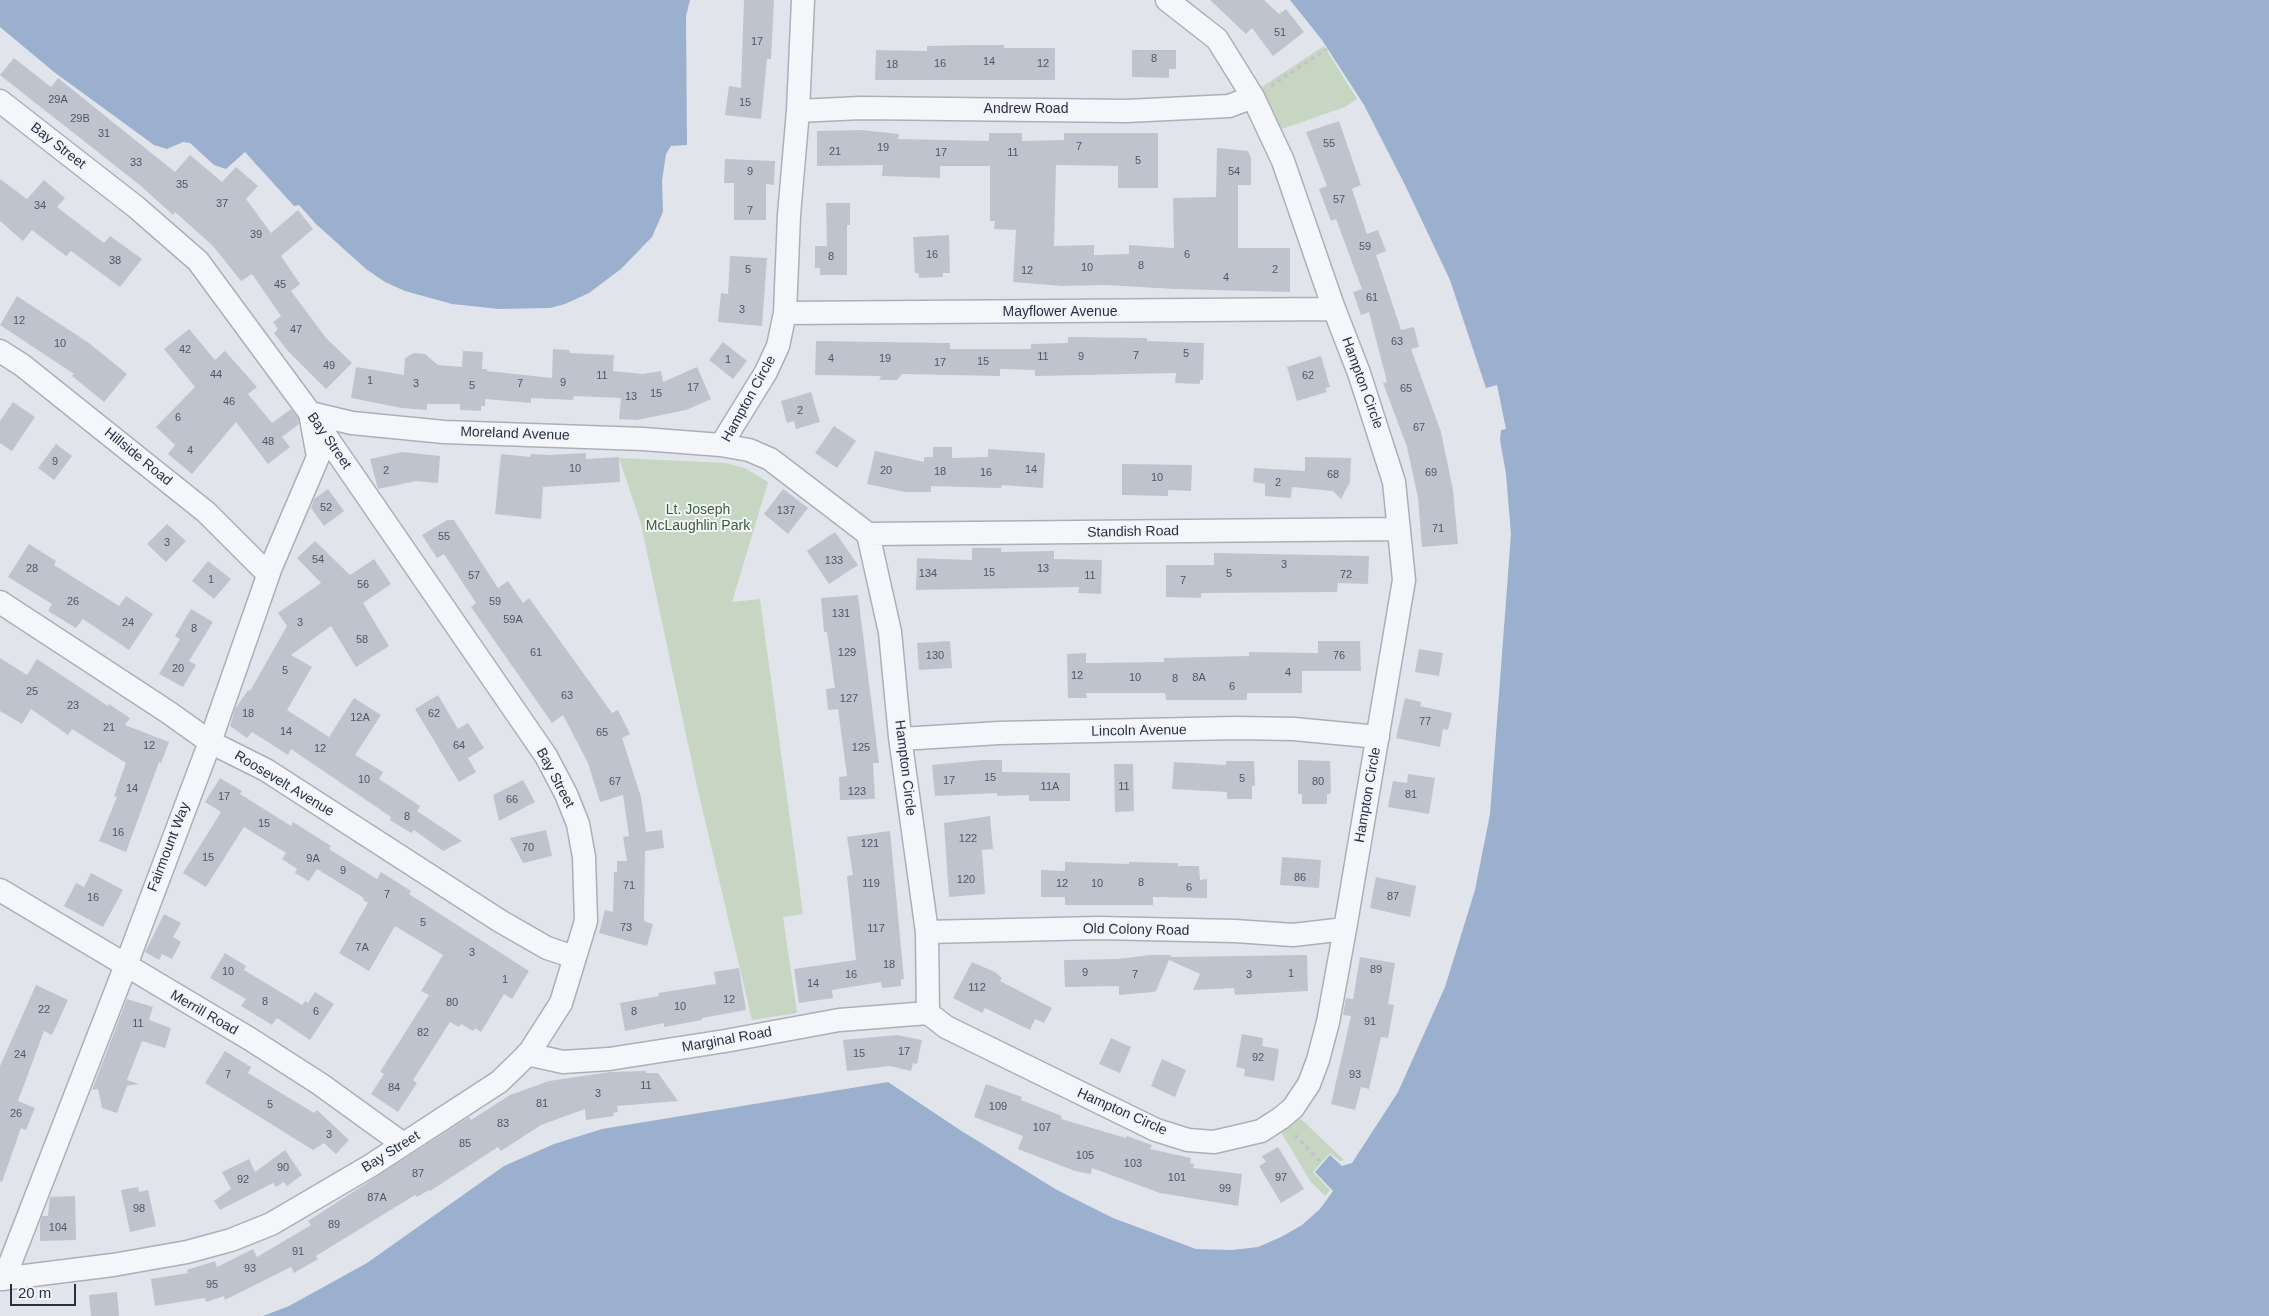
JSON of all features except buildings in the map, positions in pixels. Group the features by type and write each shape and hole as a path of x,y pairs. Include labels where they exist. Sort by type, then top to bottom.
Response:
{"street":[{"name":"Hampton Circle","path":"803,0 798,111 789,215 785,313 778,346 766,372 721,446 749,450 770,459 868,534 890,632 901,739 927,932 928,1012 946,1027 1156,1130 1188,1140 1214,1142 1239,1138 1261,1131 1281,1118 1293,1108 1309,1084 1318,1060 1328,1022 1345,929 1404,580 1391,473 1359,373 1334,309 1283,161 1253,97 1217,39 1167,0"},
{"name":"Andrew Road","path":"798,111 861,108 1163,110 1229,106 1253,97"},
{"name":"Bay Street","path":"0,101 136,207 198,261 310,414 546,756 566,794 578,824 584,856 586,920 561,1003 548,1026 527,1054 499,1082 403,1144 271,1224 232,1240 187,1252 113,1266 2,1279"},
{"name":"Mayflower Avenue","path":"785,313 1334,309"},
{"name":"Hillside Road","path":"0,351 22,365 206,512 268,574"},
{"name":"Moreland Avenue","path":"310,414 352,423 444,432 550,435 721,446"},
{"name":"Fairmount Way","path":"2,1279 126,965 210,742 268,574 318,457 310,414"},
{"name":"Standish Road","path":"868,534 1399,529"},
{"name":"Roosevelt Avenue","path":"0,602 168,712 210,742 266,770 500,921 547,948 574,957"},
{"name":"Lincoln Avenue","path":"901,739 999,733 1236,728 1294,729 1378,737"},
{"name":"Merrill Road","path":"0,890 296,1069 403,1144"},
{"name":"Old Colony Road","path":"927,932 1098,928 1235,931 1292,935 1345,929"},
{"name":"Marginal Road","path":"527,1054 563,1062 609,1059 725,1041 839,1020 928,1012"}],"path":[{"path":"1253,97 1327,49"},
{"path":"1281,1118 1322,1163"}],"green space":[{"path":"1324,46 1357,99 1345,107 1282,129 1260,88"},
{"name":"Lt. Joseph McLaughlin Park","path":"619,458 725,463 745,468 768,482 732,602 760,599 803,914 783,917 797,1013 752,1020 697,786 641,524"},
{"path":"1300,1118 1344,1160 1340,1161 1330,1153 1313,1172 1330,1190 1325,1196 1310,1181 1281,1132"}],"water":[{"path":"0,0 690,0 686,16 687,145 671,146 666,154 662,181 663,212 652,237 621,269 589,293 565,304 550,308 499,309 452,304 405,291 385,282 366,269 316,224 299,205 294,206 245,152 226,169 214,165 190,143 183,142 167,149 154,145 54,72 0,27"},
{"path":"1290,0 2269,0 2269,1316 263,1316 289,1306 367,1263 504,1166 554,1144 602,1129 888,1082 960,1130 1057,1190 1113,1218 1196,1249 1232,1250 1258,1247 1302,1225 1320,1209 1333,1191 1315,1172 1330,1155 1342,1166 1352,1163 1398,1092 1445,987 1475,890 1490,814 1511,534 1506,474 1500,440 1501,430 1506,429 1497,385 1486,388 1450,280 1405,185 1364,105 1322,40"}]}
